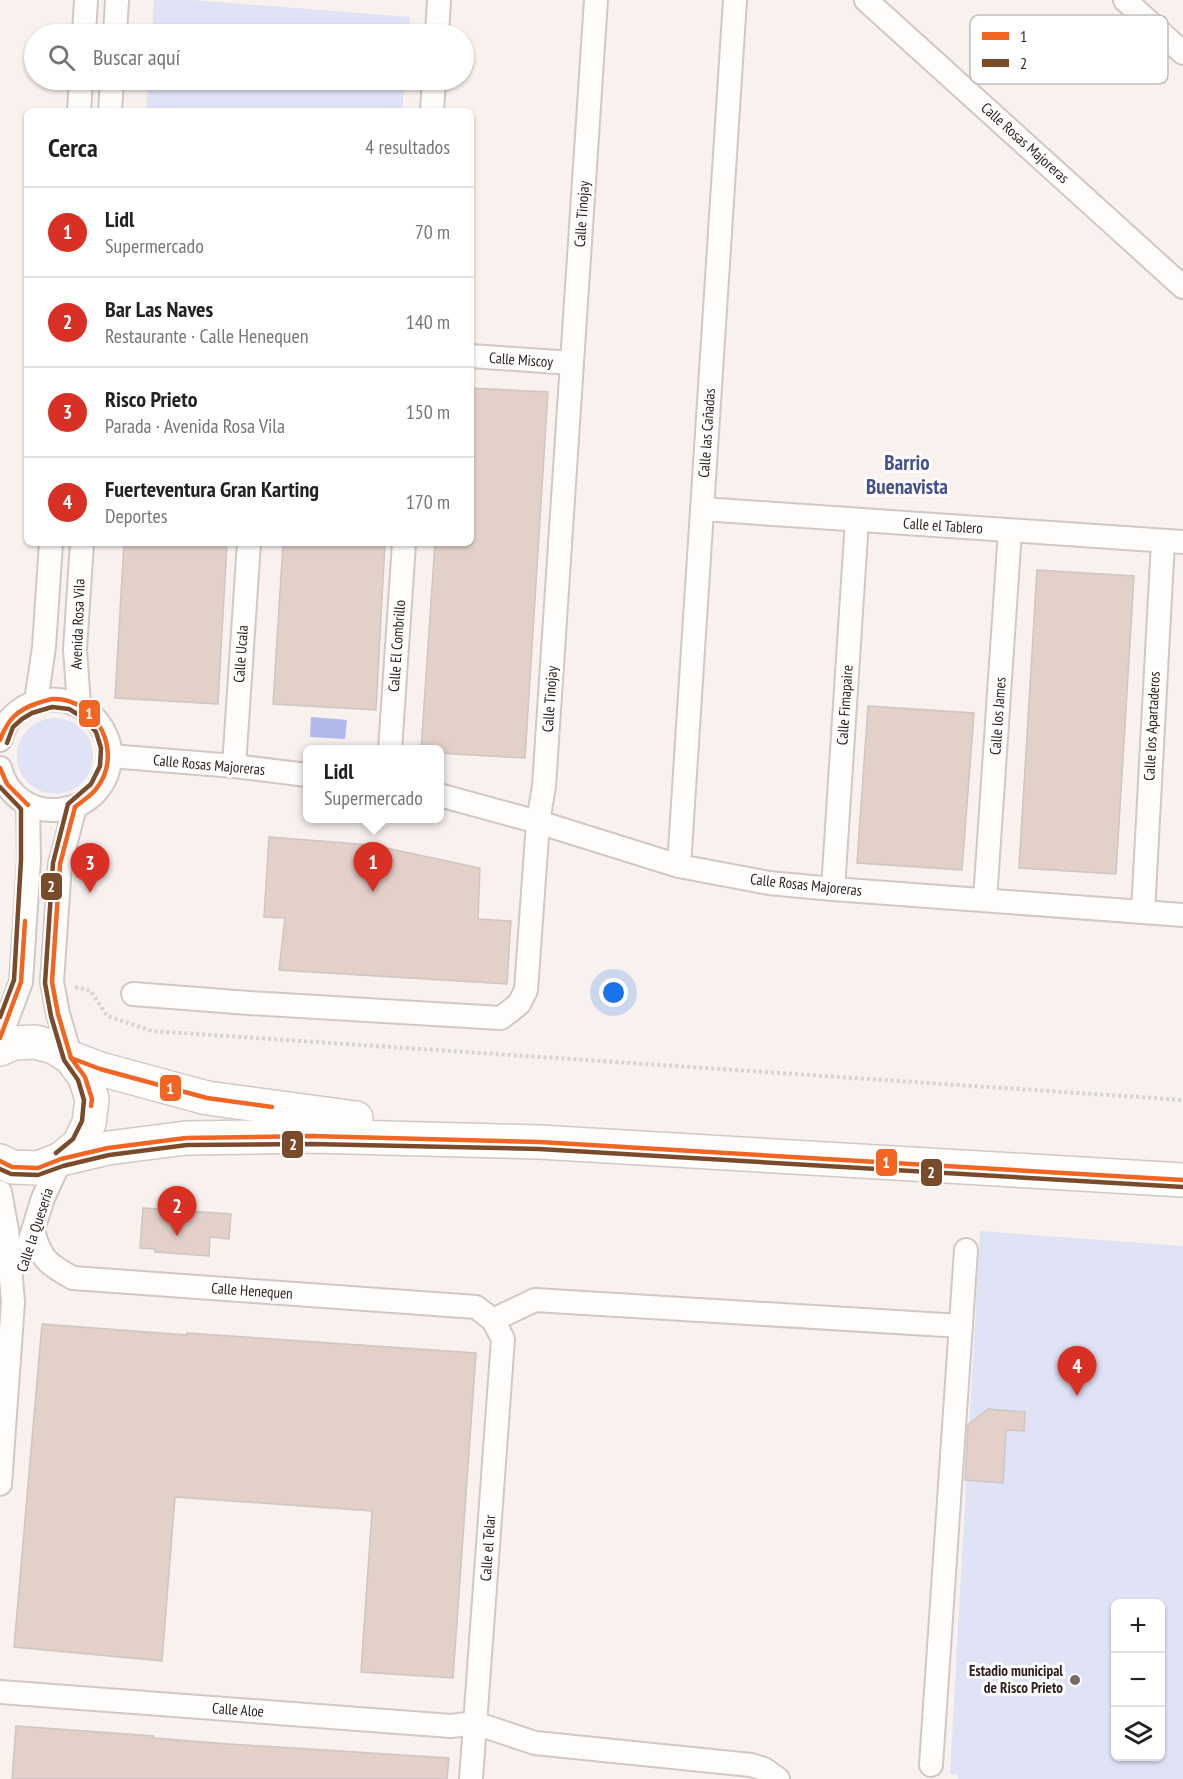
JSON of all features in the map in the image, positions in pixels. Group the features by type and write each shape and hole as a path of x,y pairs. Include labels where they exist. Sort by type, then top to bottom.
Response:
{"main road":[{"path":"0,1049 14,1043 34,1042 54,1047 71,1058 100,1069 207,1098 539,1142"},
{"path":"61,1159 79,1144 89,1123 92,1099 85,1077 71,1058"},
{"path":"0,1161 12,1167 38,1168 61,1159 108,1148 186,1138 311,1136 539,1142 1183,1180"}],"street":[{"path":"85,24 87,0"},
{"path":"116,24 117,0"},
{"path":"438,24 439,0"},
{"name":"Calle Tinojay","path":"133,994 501,1018 519,1004 526,990 538,822 544,786 596,0"},
{"name":"Calle las Cañadas","path":"679,866 735,0"},
{"name":"Calle Rosas Majoreras","path":"866,0 1183,287"},
{"path":"1125,0 1141,15"},
{"path":"1168,39 1183,53"},
{"path":"79,108 80,90"},
{"path":"110,108 111,90"},
{"path":"432,108 433,90"},
{"name":"Calle Miscoy","path":"474,356 572,363"},
{"name":"Calle el Tablero","path":"702,509 1173,542"},
{"name":"Calle Fimapaire","path":"833,890 856,520"},
{"name":"Calle los James","path":"985,900 1010,531"},
{"name":"Calle los Apartaderos","path":"1143,912 1173,542"},
{"name":"Avenida Rosa Vila","path":"36,702 44,647 51,546"},
{"name":"Avenida Rosa Vila","path":"79,705 75,649 82,546"},
{"name":"Calle Ucala","path":"234,766 249,546"},
{"name":"Calle El Combrillo","path":"390,745 404,546"},
{"path":"0,740 7,724 20,710 36,702 51,699 65,700 79,705 93,715 103,728 109,744 110,756 106,776 99,788 75,807 59,810 43,810 28,805 13,793 2,778 0,768"},
{"name":"Calle Rosas Majoreras","path":"110,756 234,766 303,775"},
{"name":"Calle Rosas Majoreras","path":"444,796 538,822 679,866 769,883 833,890 1183,915"},
{"path":"0,1038 21,982 29,860 28,805"},
{"path":"71,1058 58,1014 52,982 60,864 75,807"},
{"name":"Calle la Quesería","path":"0,1484 13,1302 43,1198 61,1159"},
{"name":"Calle la Quesería","path":"0,1192 3,1236 13,1302"},
{"name":"Calle Henequen","path":"33,1231 39,1252 52,1267 73,1278 476,1307 493,1320"},
{"path":"931,1765 966,1250"},
{"path":"493,1320 535,1300 961,1326"},
{"name":"Calle el Telar","path":"471,1779 502,1339 493,1320"},
{"name":"Calle Aloe","path":"0,1692 440,1725 475,1723"},
{"path":"475,1723 535,1743 751,1765 778,1779"}],"path":[{"path":"92,991 107,1016 152,1031 1183,1100"}],"shaded area":[{"path":"154,0 192,0 410,17 410,24 153,24"},
{"path":"147,90 404,90 402,108 146,108"},
{"path":"55,718 69,721 82,729 90,742 93,756 90,770 82,783 69,791 55,794 41,791 28,783 20,770 17,756 20,742 28,729 41,721"},
{"path":"980,1231 1183,1246 1183,1779 958,1779 958,1774 950,1774"}],"water":[{"path":"311,717 347,720 345,739 310,737"}],"building":[{"path":"474,388 548,392 525,758 444,753 444,745 421,745 435,546 474,546"},
{"path":"124,546 227,546 218,704 115,698"},
{"path":"283,546 385,546 376,710 273,704"},
{"path":"1037,570 1134,576 1116,874 1019,868"},
{"path":"868,706 974,713 962,870 857,863"},
{"path":"269,837 372,845 480,868 478,919 511,921 507,984 279,970 285,918 264,917"},
{"path":"143,1208 231,1214 229,1239 210,1237 209,1256 155,1252 155,1249 140,1248"},
{"path":"42,1324 476,1353 453,1678 361,1672 372,1511 246,1502 175,1497 162,1661 14,1647"},
{"path":"988,1409 1025,1412 1024,1431 1006,1430 1003,1483 965,1480 968,1425"},
{"path":"16,1726 229,1744 449,1758 447,1779 12,1779"}],"transit line":[{"name":"1","path":"0,740 10,721 19,712 31,706 52,699 68,701 82,707 102,730 107,745 108,760 104,775 96,789 75,807"},
{"name":"2","path":"7,743 13,727 22,719 32,713 52,707 69,709 84,718 96,732 101,748 100,766 91,784 68,804 53,863 45,983 51,1016 64,1060 78,1080 84,1100 82,1121 73,1139 56,1153"},
{"name":"1","path":"0,768 7,784 28,805"},
{"name":"2","path":"0,787 21,809 21,860 14,980 0,1017"},
{"name":"1","path":"75,807 60,864 52,982 58,1014 71,1058 85,1077 92,1099 91,1106"},
{"name":"1","path":"0,1038 21,982 25,921"},
{"name":"1","path":"71,1058 100,1069 207,1098 272,1107"},
{"name":"1","path":"0,1161 12,1167 38,1168 61,1159 108,1148 186,1138 311,1136 539,1142 1183,1180"},
{"name":"2","path":"0,1169 11,1174 38,1175 63,1166 109,1155 187,1145 311,1144 539,1149 1183,1187"}],"place":[{"name":"Lidl","path":"373,892"},
{"name":"Risco Prieto","path":"90,893"},
{"name":"Bar Las Naves","path":"177,1236"},
{"name":"Fuerteventura Gran Karting","path":"1077,1396"},
{"name":"Estadio municipal de Risco Prieto","path":"1075,1680"}],"district":[{"name":"Barrio Buenavista","path":"907,475"}]}
